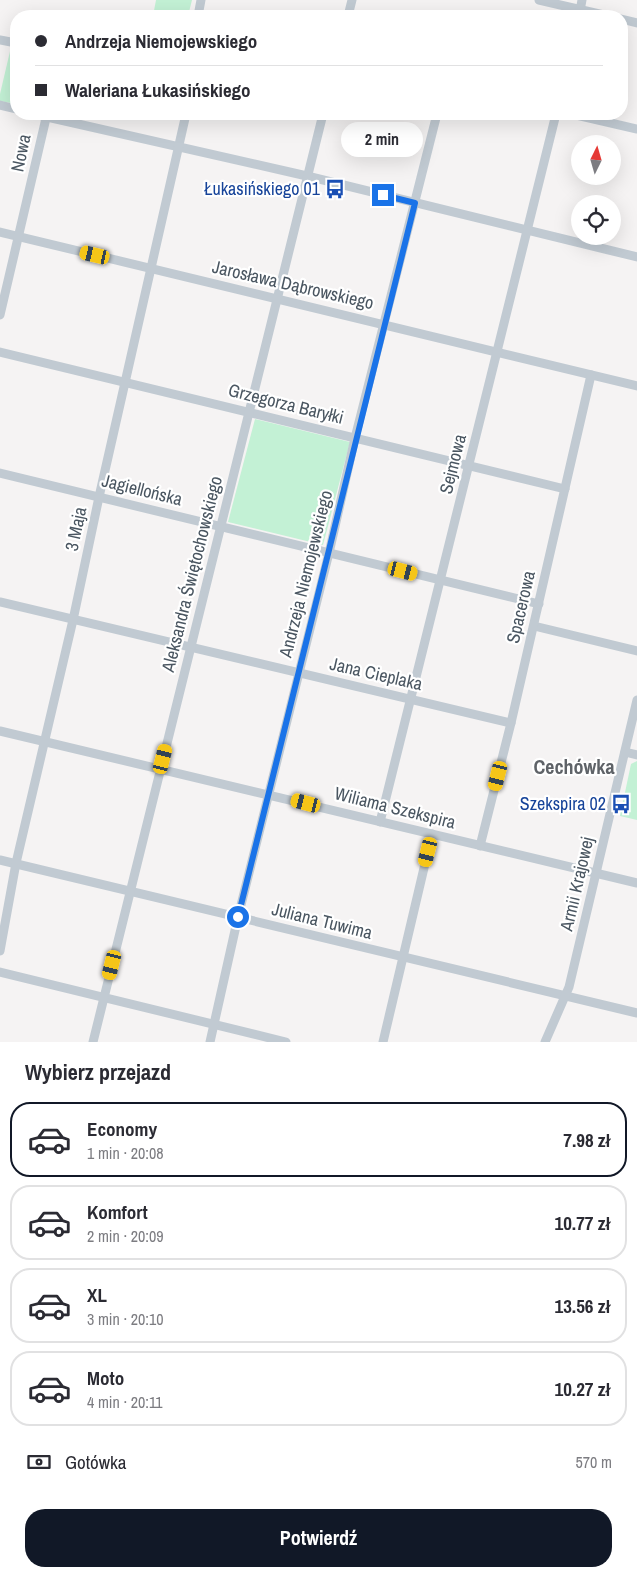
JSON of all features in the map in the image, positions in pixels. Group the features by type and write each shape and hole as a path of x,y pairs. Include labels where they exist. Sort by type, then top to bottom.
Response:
{"street":[{"path":"539,0 571,10"},
{"name":"Nowa","path":"0,315 45,120"},
{"path":"67,120 307,176 637,257"},
{"name":"3 Maja","path":"0,951 16,863 73,620 185,120"},
{"name":"Aleksandra Świętochowskiego","path":"93,1042 221,526 275,298 321,120"},
{"name":"Andrzeja Niemojewskiego","path":"210,1042 238,917 329,553 355,438 436,120"},
{"name":"Sejmowa","path":"380,822 554,120"},
{"path":"598,120 637,129"},
{"name":"Jarosława Dąbrowskiego","path":"0,232 637,386"},
{"name":"Grzegorza Baryłki","path":"0,352 565,489"},
{"name":"Spacerowa","path":"480,846 534,626 591,375"},
{"name":"Jagiellońska","path":"0,473 539,604"},
{"name":"Jana Cieplaka","path":"0,602 511,723"},
{"path":"534,626 637,651"},
{"name":"Armii Krajowej","path":"545,1042 566,996 637,700"},
{"name":"Wiliama Szekspira","path":"0,731 637,883"},
{"path":"625,752 637,755"},
{"path":"383,1042 432,834"},
{"name":"Juliana Tuwima","path":"0,860 637,1013"},
{"path":"0,972 286,1042"}],"green space":[{"path":"156,0 192,0 190,10 154,10"},
{"path":"10,51 10,103 0,101"},
{"path":"255,419 350,442 323,545 228,522"},
{"path":"637,761 637,820 620,816 631,764"}],"place":[{"name":"Łukasińskiego 01","path":"335,189"},
{"name":"Szekspira 02","path":"621,804"}],"district":[{"name":"Cechówka","path":"574,767"}],"route":[{"path":"238,917 329,553 355,438 415,203 383,195"}]}
